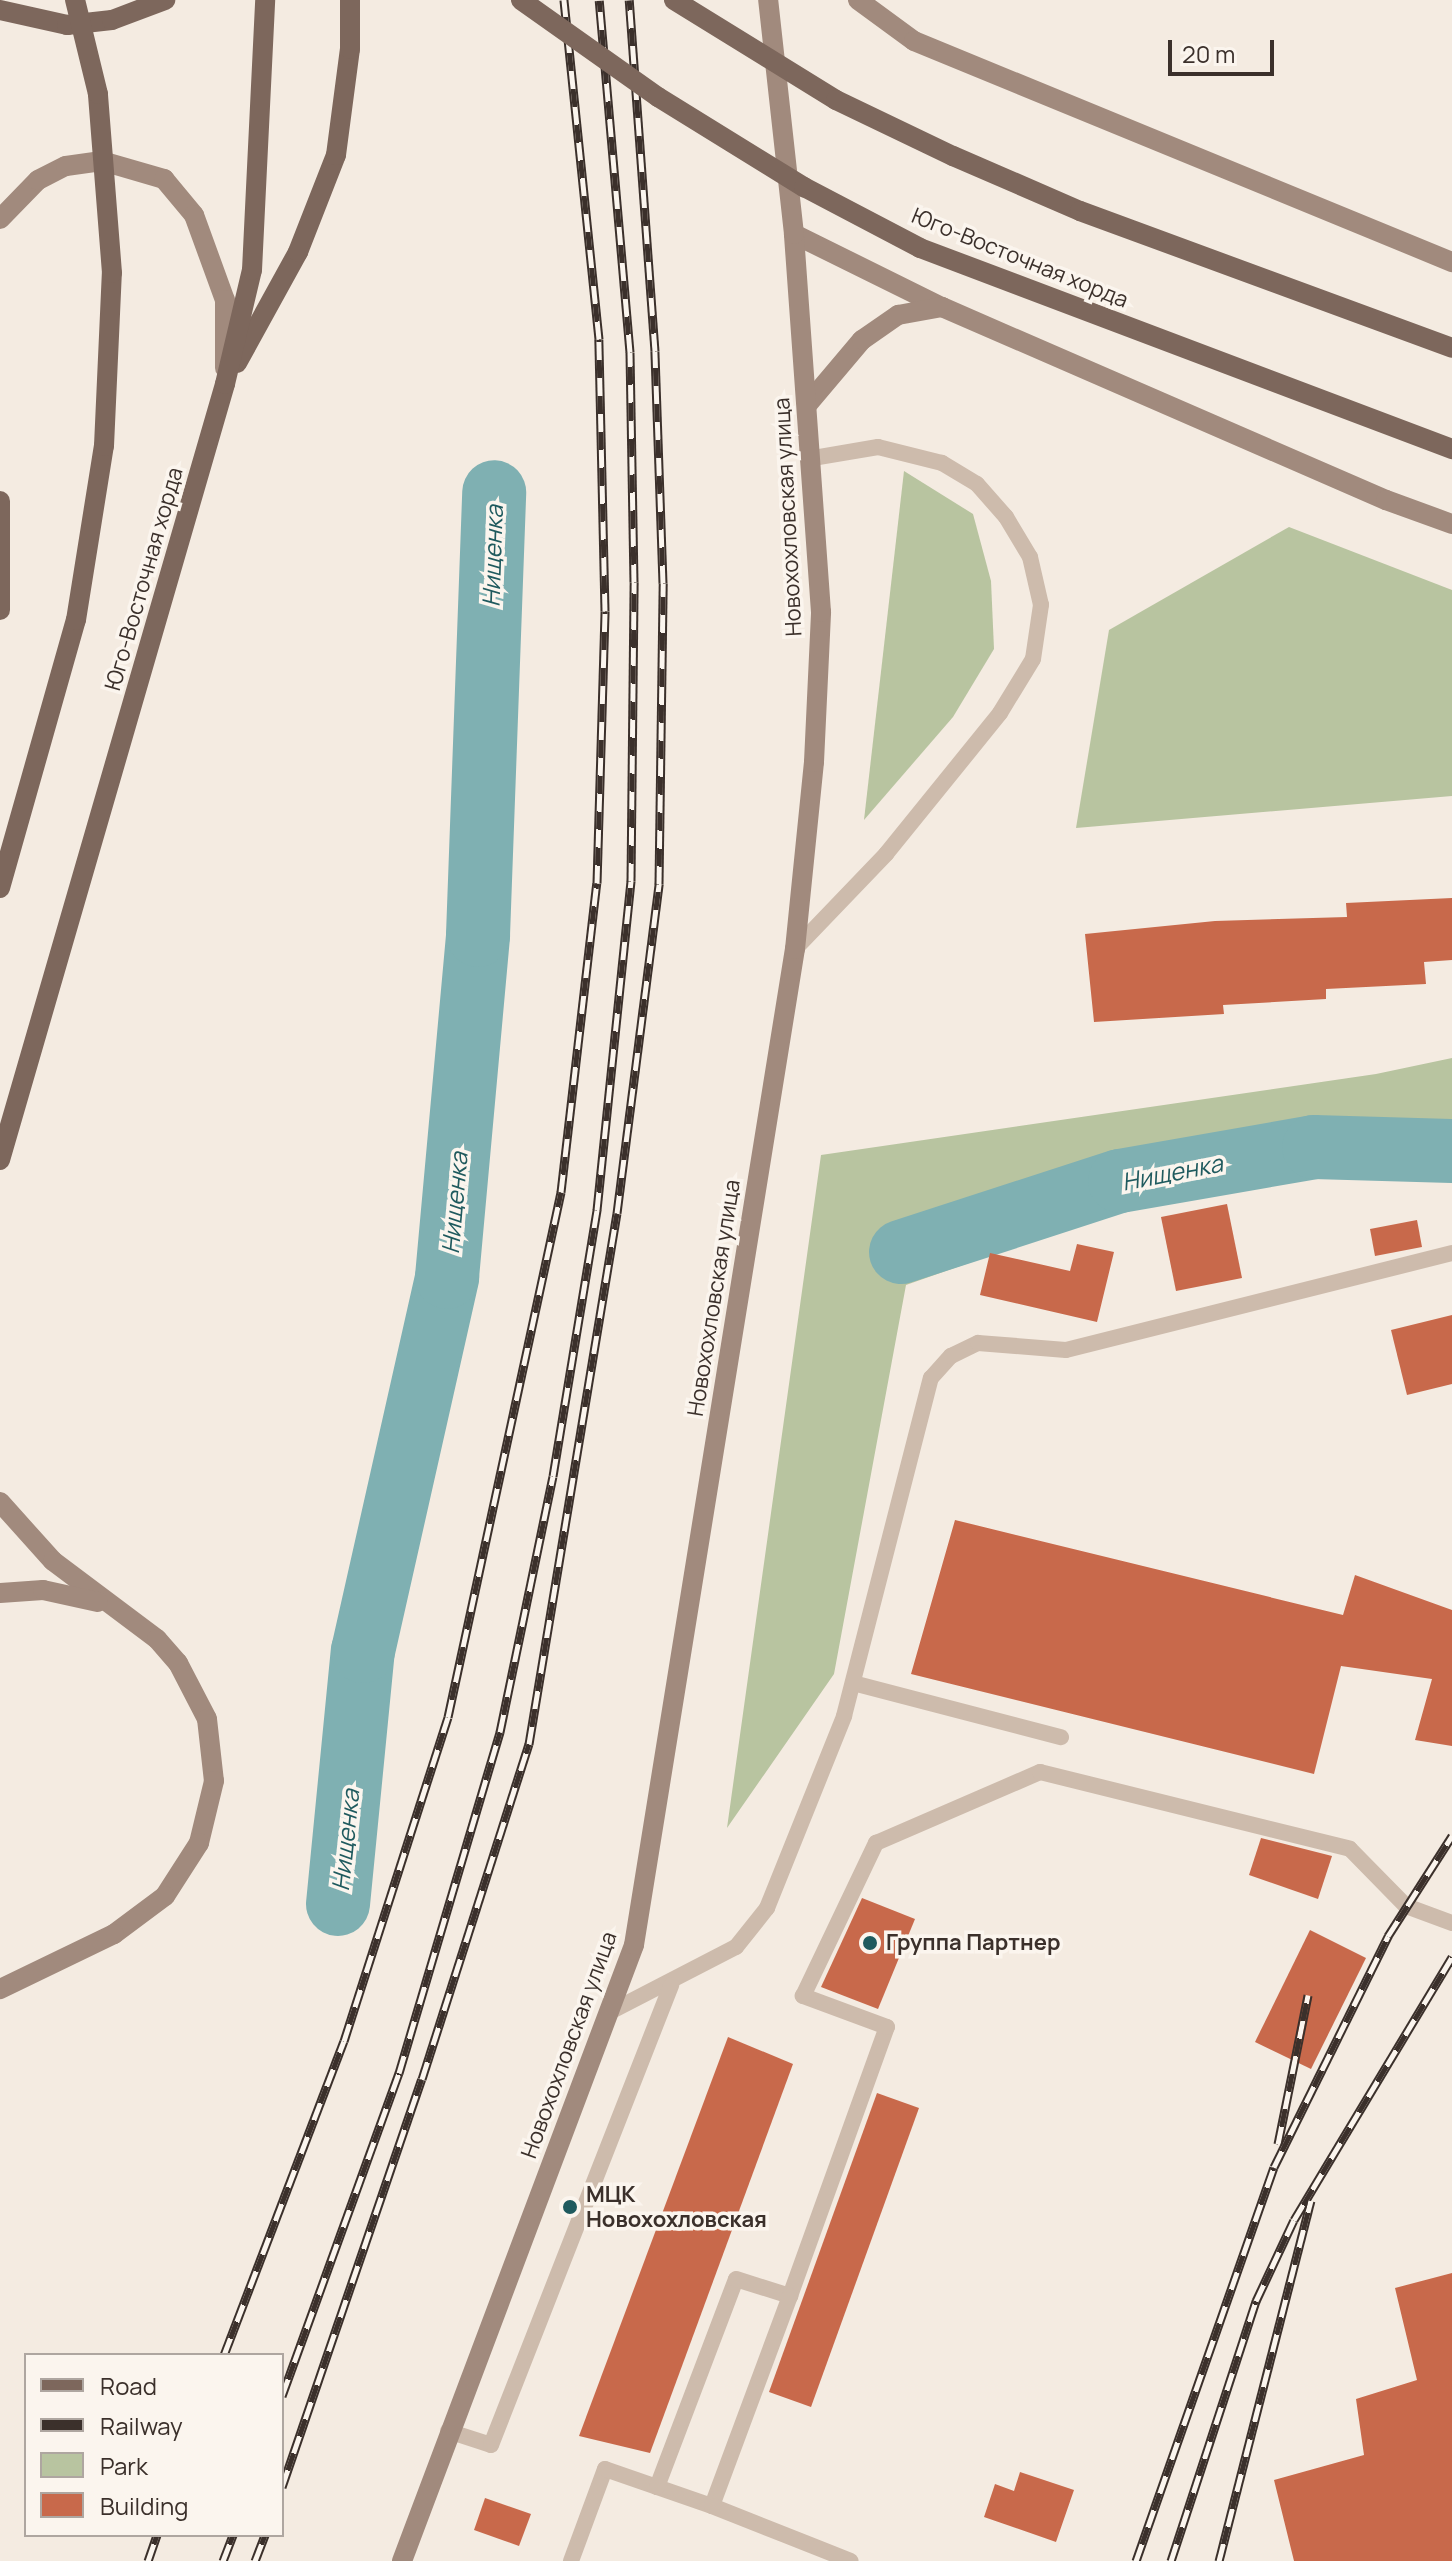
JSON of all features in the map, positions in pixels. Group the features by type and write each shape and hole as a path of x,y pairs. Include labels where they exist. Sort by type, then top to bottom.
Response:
{"main road":[{"path":"0,888 76,620 104,446 112,273 98,94 75,0"},
{"path":"0,10 67,25 112,20 165,0"},
{"name":"Юго-Восточная хорда","path":"0,1160 225,384 252,270 265,0"},
{"path":"225,384 298,252 336,155 350,49 350,0"},
{"name":"Юго-Восточная хорда","path":"521,0 672,105 804,187 920,248 1452,449"},
{"path":"674,0 836,100 953,156 1080,211 1452,348"},
{"path":"0,501 0,610"}],"street":[{"name":"Новохохловская улица","path":"402,2561 448,2431 634,1945 795,949 814,762 821,612 794,234 768,0"},
{"path":"858,0 914,41 1444,259"},
{"path":"0,219 38,180 66,166 102,161 164,179 194,215 225,300 225,384"},
{"path":"794,234 942,307 1386,500 1452,524"},
{"path":"807,405 862,340 898,315 942,307"},
{"path":"0,1502 53,1561 132,1619 178,1663 207,1719 214,1781 199,1843 165,1896 141,1917 0,1989"},
{"path":"0,1593 74,1594 132,1619"}],"lane":[{"path":"795,949 886,854 1000,713 1033,659 1041,605 1030,557 1006,517 977,484 942,463 878,447 808,459"},
{"path":"608,2013 671,1985 736,1947 767,1908 853,1683 931,1378 951,1356 978,1343 1066,1350 1452,1253"},
{"path":"853,1683 1061,1737"},
{"path":"712,2506 887,2027 803,1996 876,1843 1040,1772 1350,1849 1406,1906 1452,1923"},
{"path":"448,2431 491,2445 671,1985"},
{"path":"657,2487 736,2279 790,2296"},
{"path":"571,2561 605,2469 712,2506 851,2561"}],"green space":[{"path":"904,471 973,514 991,581 994,649 953,717 864,820"},
{"path":"1289,527 1452,590 1452,796 1076,828 1109,630"},
{"path":"1452,1058 1452,1138 1117,1211 906,1285 834,1674 727,1828 821,1155 1376,1074"}],"building":[{"path":"1452,898 1452,960 1424,962 1426,984 1326,989 1326,999 1223,1005 1224,1014 1094,1022 1085,934 1215,921 1347,917 1346,903"},
{"path":"1227,1204 1242,1278 1176,1291 1161,1217"},
{"path":"1417,1220 1422,1247 1375,1256 1370,1229"},
{"path":"1077,1244 1114,1252 1097,1322 980,1295 990,1253 1070,1271"},
{"path":"1452,1315 1452,1384 1407,1395 1391,1330"},
{"path":"955,1520 1343,1615 1355,1575 1452,1610 1452,1746 1415,1740 1432,1679 1341,1666 1314,1774 911,1674"},
{"path":"1261,1838 1332,1856 1318,1899 1249,1875"},
{"path":"862,1898 915,1919 878,2009 821,1987"},
{"path":"1310,1930 1366,1958 1311,2069 1255,2042"},
{"path":"728,2037 793,2064 650,2453 579,2436"},
{"path":"877,2093 919,2108 811,2407 769,2392"},
{"path":"1452,2273 1452,2561 1294,2561 1274,2480 1364,2455 1356,2399 1417,2380 1395,2288"},
{"path":"1020,2472 1074,2490 1056,2542 984,2517 995,2484 1014,2491"},
{"path":"485,2498 531,2514 519,2546 474,2530"}],"waterway":[{"name":"Нищенка","path":"338,1904 363,1651 447,1277 478,935 494,492"},
{"name":"Нищенка","path":"901,1252 1120,1181 1314,1147 1452,1151"}],"railway":[{"path":"225,2353 344,2041 448,1717 561,1192 597,883 605,611 599,339 564,0"},
{"path":"284,2390 399,2073 500,1732 553,1476 597,1210 631,881 634,582 630,352 599,0"},
{"path":"284,2481 422,2079 529,1744 617,1213 659,884 663,583 655,351 629,0"},
{"path":"1136,2561 1274,2167 1388,1936 1452,1836"},
{"path":"1171,2561 1256,2301 1294,2220 1452,1957"},
{"path":"1278,2144 1308,1995"},
{"path":"1219,2561 1311,2201"},
{"path":"148,2561 156,2537"},
{"path":"223,2561 232,2537"},
{"path":"255,2561 264,2537"}],"place":[{"name":"Группа Партнер","path":"870,1943"},
{"name":"МЦК Новохохловская","path":"570,2207"}]}
